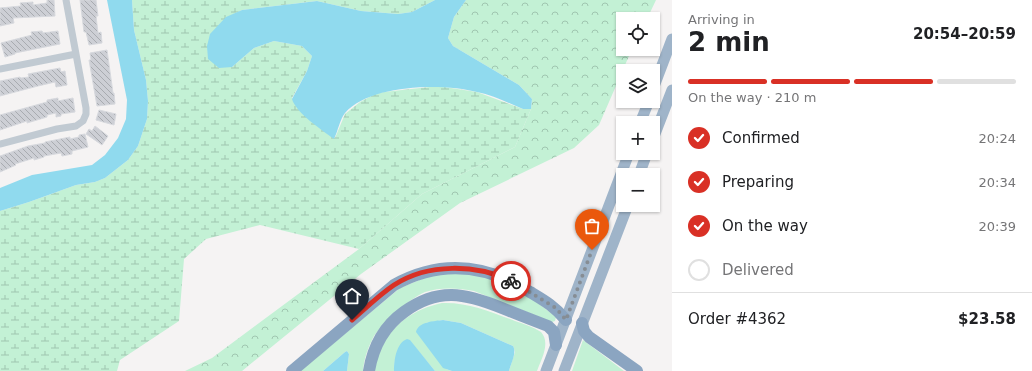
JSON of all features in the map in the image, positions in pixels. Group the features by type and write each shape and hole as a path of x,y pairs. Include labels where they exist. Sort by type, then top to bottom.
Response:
{"highway":[{"path":"660,71 672,39"},
{"path":"660,121 672,90"},
{"path":"546,371 626,160"},
{"path":"564,371 625,212"},
{"path":"292,371 394,285 412,277 432,271 453,268 472,269 502,276 556,308 569,326 569,360"},
{"path":"369,371 372,354 376,345 392,321 406,310 423,301 443,295 461,295 478,299 548,326 554,332 556,345"},
{"path":"582,323 584,331 589,337 637,371"}],"street":[{"path":"0,144 57,128 76,126 83,121 86,114 86,108 66,0"},
{"path":"0,69 76,54"}],"green space":[{"path":"132,0 435,0 412,12 398,14 361,11 317,1 242,10 226,18 232,67 254,48 274,41 302,46 312,56 307,71 292,98 335,138 345,114 360,102 375,94 384,92 438,86 477,92 523,109 531,109 515,147 422,194 359,249 260,225 206,239 184,259 179,321 120,360 117,371 0,371 0,211 76,185 95,182 105,178 128,160 138,146 147,119 148,101 146,80 134,30"},
{"path":"466,0 656,0 650,12 616,12 616,56 629,56 625,64 616,64 616,86 599,125 574,148 460,203 361,274 242,371 185,371 212,358 359,249 422,194 515,147 531,109 532,99 519,85 453,46 448,38 454,17"},
{"path":"471,272 521,290 556,317 555,321 552,322 474,291 450,288 431,290 419,295 404,305 378,330 368,349 363,371 347,371 349,354 347,351 323,371 300,371 400,288 437,273"},
{"path":"442,303 461,304 479,308 541,332 544,336 545,346 543,357 537,371 509,371 515,352 513,346 461,323 443,320 426,323 446,369 452,371 435,371 410,341 395,360 394,371 374,371 380,350 385,341 398,325 422,309"},
{"path":"583,340 624,371 572,371"}],"water":[{"path":"107,0 132,0 134,30 146,80 148,101 147,119 138,146 128,160 105,178 95,182 76,185 0,211 0,188 32,175 92,165 105,155 118,138 126,119 127,100"},
{"path":"435,0 466,0 454,17 448,38 453,46 519,85 532,99 531,109 523,109 483,93 463,89 446,87 408,88 371,96 356,103 343,116 334,139 304,115 294,104 292,99 307,71 312,56 302,46 274,41 254,48 232,67 219,68 208,59 207,46 210,34 226,17 242,10 317,1 361,11 398,14 412,12"},
{"path":"443,320 461,323 513,346 514,355 509,371 452,371 443,368 416,332 417,329 423,324"},
{"path":"407,339 410,340 435,371 394,371 395,358 398,348 403,341"},
{"path":"347,351 349,354 347,371 323,371 345,352"}],"building":[{"path":"47,0 54,0 55,16 13,18 14,23 0,26 0,8 21,6 20,3 33,2 33,5 47,3"},
{"path":"80,0 96,0 98,33 101,32 102,43 89,45 86,32 84,32"},
{"path":"42,31 43,33 58,31 60,44 15,53 5,57 1,43 32,35 31,32"},
{"path":"107,50 115,104 97,106 89,60 91,60 90,53"},
{"path":"60,68 61,72 65,71 67,85 56,87 55,82 0,96 0,81 20,77 29,77 28,74"},
{"path":"58,98 58,101 73,98 75,112 61,114 61,116 56,117 56,113 47,115 47,117 27,123 27,121 0,130 0,115"},
{"path":"99,110 116,114 114,125 96,120"},
{"path":"95,126 108,136 102,145 86,134 89,129 92,131"},
{"path":"85,134 88,147 72,151 72,154 62,156 61,153 44,156 34,160 34,158 15,164 16,165 0,172 0,156 28,146 70,137 70,139"}],"way so far":[{"path":"511,281 556,308 566,320 592,250"}],"route":[{"path":"352,320 402,280 432,271 453,268 482,270 502,276 511,281"}]}
